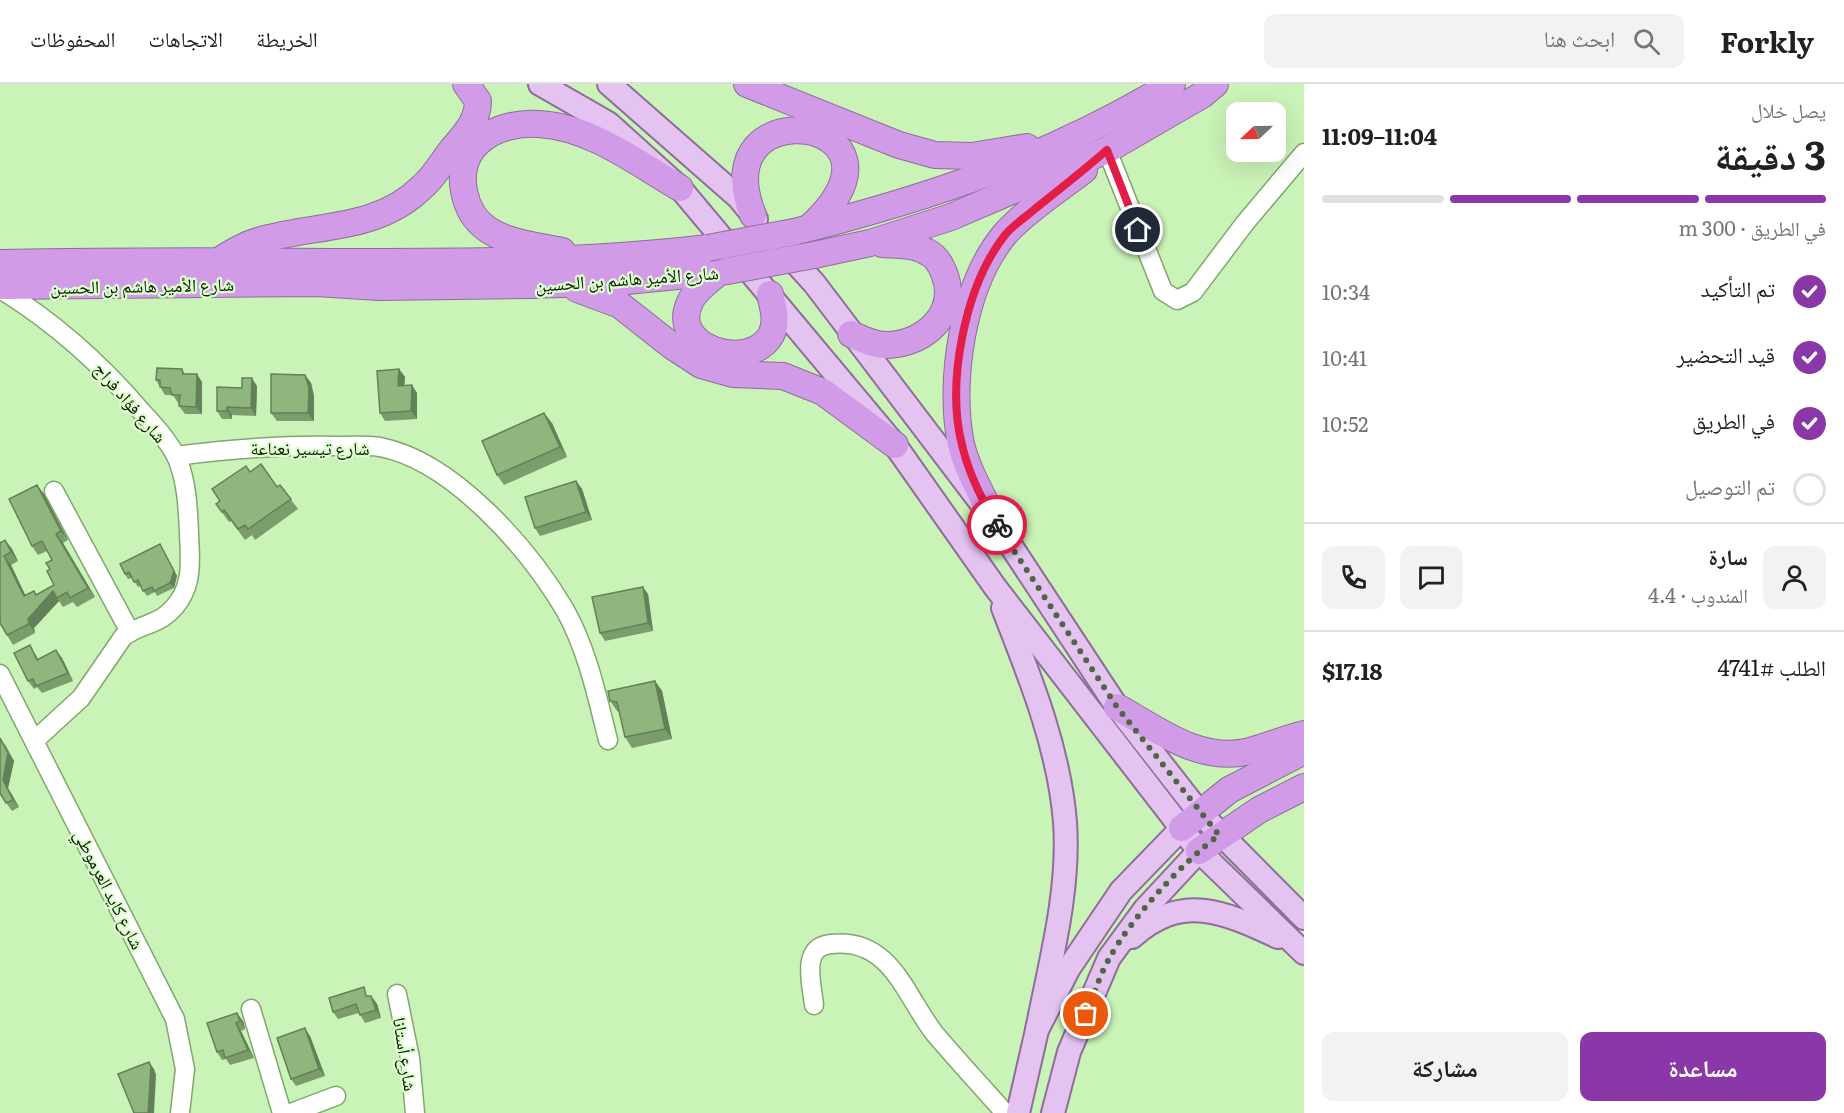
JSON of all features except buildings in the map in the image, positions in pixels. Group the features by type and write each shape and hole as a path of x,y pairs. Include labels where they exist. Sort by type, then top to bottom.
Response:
{"highway":[{"path":"217,261 239,248 264,239 344,226 369,218 392,209 412,196 437,170 475,117 478,101 466,84"},
{"path":"747,84 899,145 935,155 954,157 998,153 1077,137"},
{"name":"شارع الأمير هاشم بن الحسين","path":"0,262 217,261 390,264 594,259 708,248 802,230 905,204 951,189 1077,137 1172,84"},
{"name":"شارع الأمير هاشم بن الحسين","path":"0,288 562,284 617,282 723,272 870,243 951,217 1107,150 1202,95 1215,84"},
{"path":"753,215 744,180 748,158 753,147 768,132 790,124 804,123 828,134 838,147 845,166 842,188 835,202 802,230"},
{"path":"594,259 503,237 489,231 476,219 466,201 463,171 474,145 495,130 511,124 542,124 591,137 680,188"},
{"path":"994,520 962,446 958,419 957,393 962,341 977,283 989,257 1006,232 1107,150"},
{"path":"851,334 879,344 908,342 931,330 945,311 947,282 936,258 928,252 909,245 870,243"},
{"path":"723,272 695,293 686,311 688,330 694,339 712,350 740,353 755,349 765,341 770,336 775,319 770,294"},
{"path":"562,284 620,305 672,346 701,365 733,374 783,376 823,392 895,445"},
{"path":"1117,707 1181,743 1217,753 1244,752 1304,734"},
{"path":"1190,820 1257,774 1304,751"},
{"path":"1209,843 1259,810 1304,787"}],"main road":[{"path":"540,84 608,123 680,188 895,445 995,587 1298,948"},
{"path":"609,84 739,198 814,283 994,520 1190,820"},
{"path":"995,587 1042,711 1058,773 1065,822 1065,851 1057,927 1018,1113"},
{"path":"1037,1030 1069,968 1121,891 1190,820"},
{"path":"1209,843 1304,918"},
{"path":"1053,1113 1069,1052 1109,958 1145,909 1209,843"},
{"path":"1109,958 1153,922 1167,914 1190,909 1204,909 1241,920 1298,948"}],"street":[{"path":"1107,150 1163,291 1177,300 1193,292 1245,223 1304,153"},
{"path":"39,316 33,300 37,292 51,286"},
{"name":"شارع فؤاد فراج","path":"0,288 98,363 150,421 176,456 186,493 189,577 180,600 166,616 155,624 130,632 117,645 81,698 34,741"},
{"name":"شارع تيسير نعناعة","path":"176,456 238,448 294,445 380,447 405,456 452,482 482,508 514,541 566,611 589,667 608,740"},
{"path":"54,491 130,632"},
{"name":"شارع كايد العرموطي","path":"0,674 175,1019 185,1069 180,1113"},
{"path":"814,1005 809,965 814,951 825,944 839,943 854,944 871,950 894,972 933,1031 1005,1113"},
{"name":"شارع أستانا","path":"397,994 410,1058 415,1113"},
{"path":"251,1009 282,1113"},
{"path":"291,1113 336,1096"}],"way so far":[{"path":"997,525 1117,707 1219,835 1199,850 1145,909 1109,958 1086,1014"}],"route":[{"path":"997,525 962,446 957,393 962,341 968,313 977,283 989,257 1006,232 1107,150 1138,230"}]}
